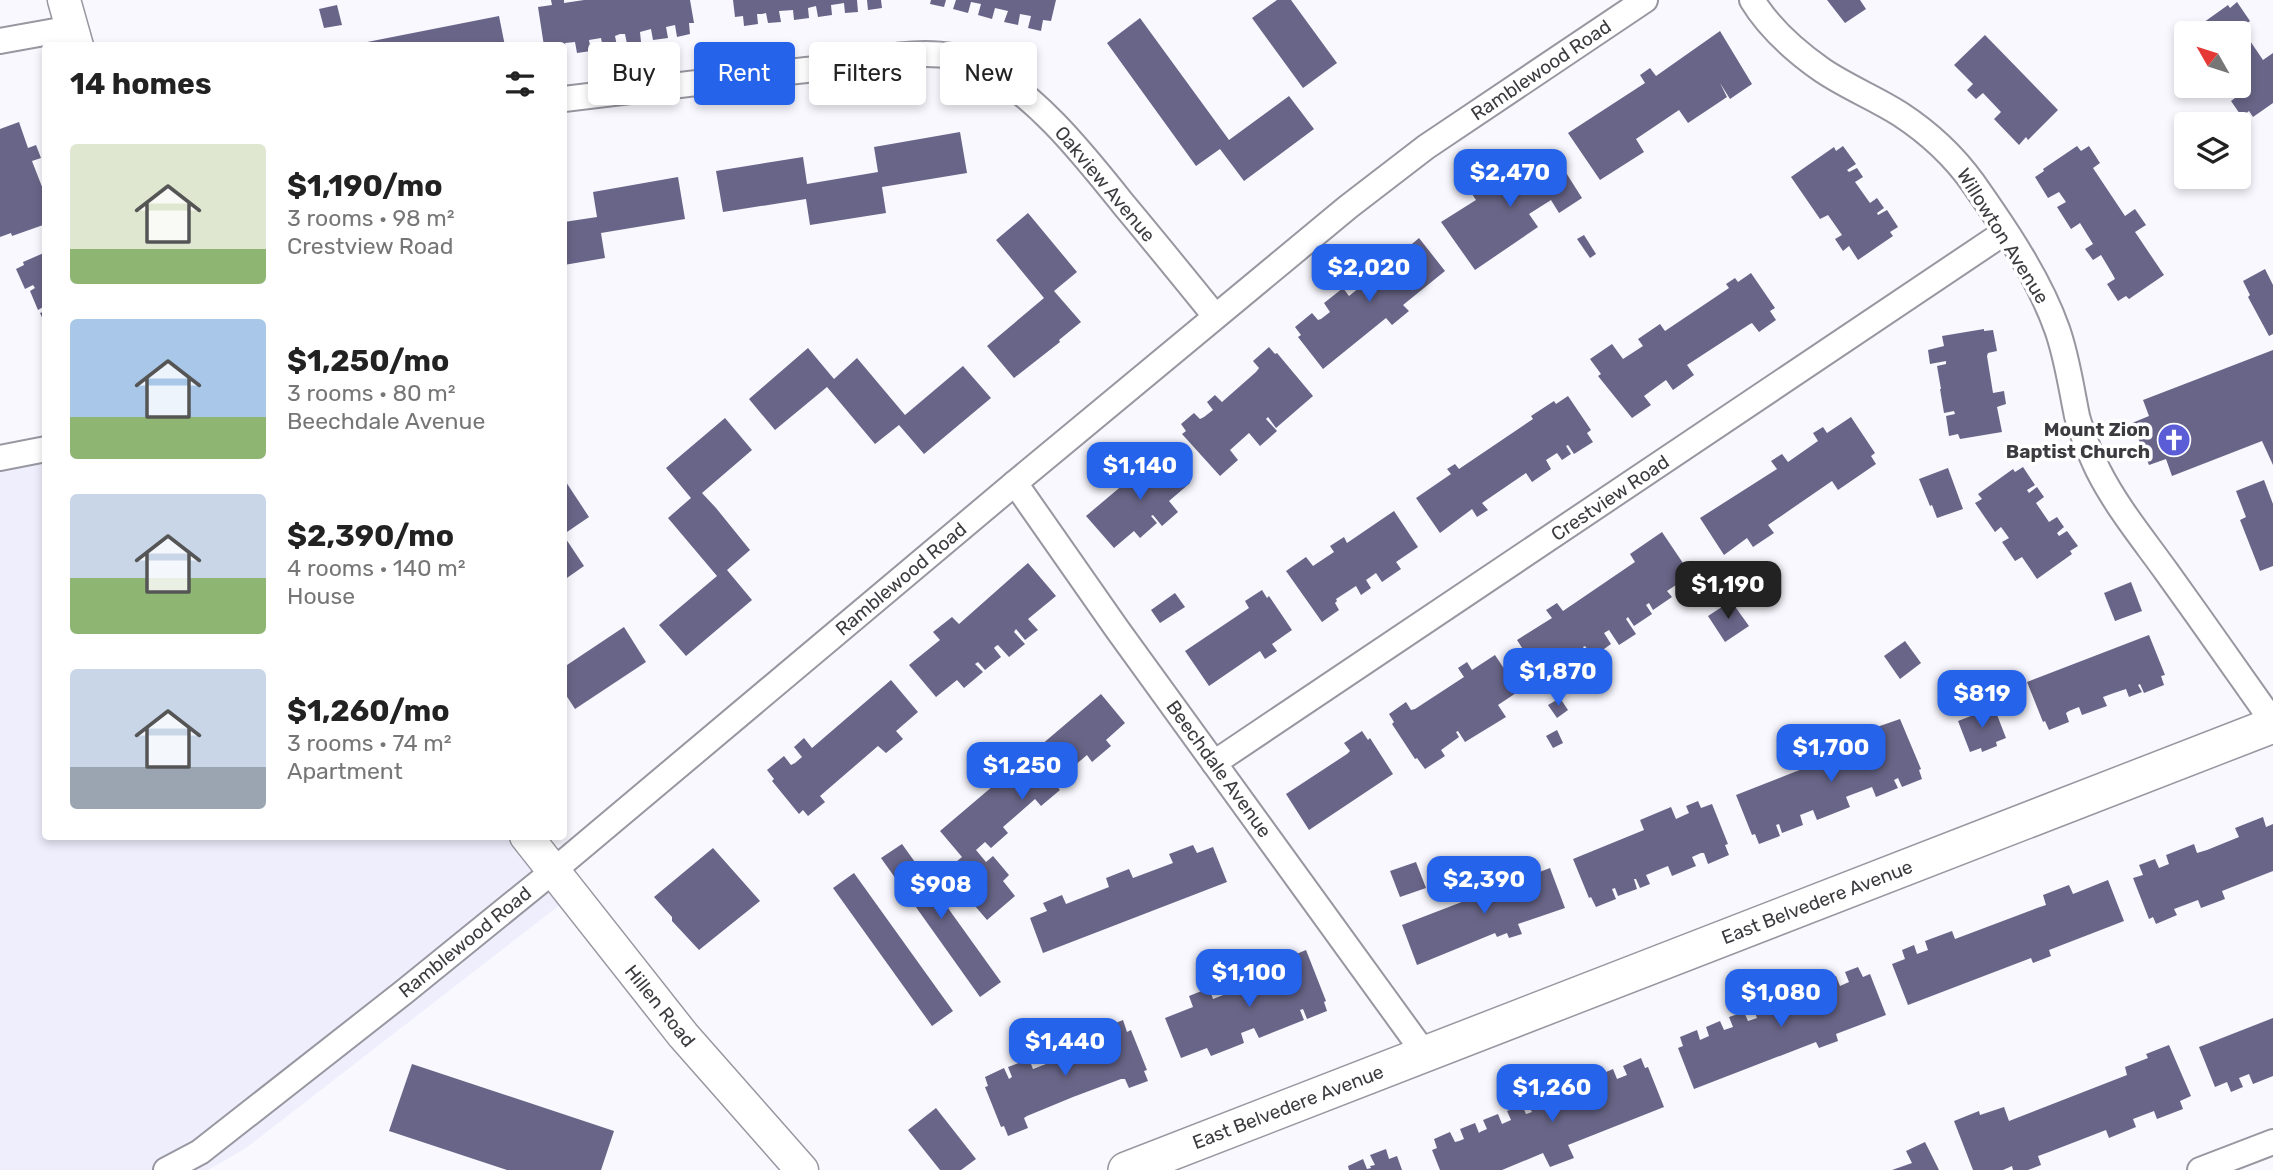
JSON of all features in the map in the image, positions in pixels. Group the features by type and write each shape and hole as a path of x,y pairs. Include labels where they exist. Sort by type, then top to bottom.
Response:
{"main road":[{"name":"East Belvedere Avenue","path":"1126,1170 2273,723"}],"street":[{"name":"Ramblewood Road","path":"166,1170 200,1152 552,872 1015,482 1348,207 1426,147 1645,0"},
{"name":"Willowton Avenue","path":"1752,0 1761,15 1791,46 1823,71 1900,114 1949,153 1972,181 2038,285 2057,328 2077,416 2099,472 2273,723"},
{"path":"0,41 71,24"},
{"name":"Oakview Avenue","path":"567,99 914,55 947,56 974,63 1042,110 1100,175 1215,316"},
{"name":"Crestview Road","path":"1214,763 2005,232"},
{"path":"0,458 42,450"},
{"name":"Beechdale Avenue","path":"1015,482 1425,1054"},
{"name":"Hillen Road","path":"529,840 683,1035 802,1170"},
{"path":"2200,1170 2273,1142"}],"shaded area":[{"path":"42,447 42,840 536,840 574,894 246,1148 208,1170 0,1170 0,456"}],"building":[{"path":"551,0 564,0 564,3 584,0 690,0 694,23 689,23 690,34 677,37 675,25 666,27 668,38 653,40 651,29 640,32 641,42 627,42 625,34 620,34 615,36 616,42 602,42 601,38 589,40 588,51 577,53 575,42 543,42 538,7 552,5"},
{"path":"733,0 857,0 858,12 845,13 844,3 831,5 832,15 818,17 816,6 808,8 809,18 794,20 793,10 779,11 781,22 768,23 766,13 757,14 758,24 744,26 743,16 735,17"},
{"path":"867,0 881,0 882,8 868,10"},
{"path":"931,0 946,0 944,7 930,4"},
{"path":"956,0 1056,0 1051,21 1043,20 1041,31 1028,28 1031,16 1020,14 1018,25 1004,22 1008,11 995,8 992,19 978,15 981,4 971,2 968,13 953,9"},
{"path":"1277,0 1291,0 1337,63 1303,88 1252,18"},
{"path":"1827,0 1860,0 1866,9 1845,23"},
{"path":"2237,2 2250,21 2206,21 2228,5 2230,8"},
{"path":"337,5 342,25 324,28 319,9"},
{"path":"499,16 504,42 367,42"},
{"path":"1140,18 1229,140 1289,96 1314,129 1244,181 1220,149 1196,166 1107,43"},
{"path":"1720,31 1752,84 1730,99 1720,83 1727,97 1688,123 1679,110 1636,139 1644,152 1600,180 1568,133 1645,83 1640,75 1650,68 1656,76"},
{"path":"1985,35 2058,110 2028,140 2026,137 2019,145 1994,119 2001,112 1983,93 1976,99 1967,90 1973,84 1954,65"},
{"path":"2251,42 2263,60 2273,53 2273,103 2253,117 2249,111 2239,112 2231,101 2235,98 2251,98"},
{"path":"19,122 28,148 36,145 41,158 32,161 42,187 42,225 12,236 11,233 0,237 0,129"},
{"path":"960,132 967,173 882,187 886,213 810,225 806,199 723,212 716,171 803,157 807,184 878,172 874,147"},
{"path":"1843,146 1856,164 1847,170 1849,172 1857,168 1863,177 1855,182 1870,203 1877,198 1884,208 1878,215 1887,210 1898,227 1890,232 1893,236 1858,260 1849,246 1843,251 1835,239 1842,235 1828,215 1820,219 1791,177 1834,147 1836,151"},
{"path":"2077,146 2081,151 2089,146 2100,163 2093,168 2125,216 2135,209 2146,225 2135,232 2164,275 2129,299 2126,296 2118,301 2107,284 2115,279 2101,255 2093,260 2085,249 2093,244 2080,223 2071,229 2057,207 2066,202 2059,192 2048,198 2035,177"},
{"path":"1551,149 1582,198 1559,213 1551,200 1529,214 1538,227 1475,270 1441,222 1476,200 1470,191 1481,184 1486,193"},
{"path":"678,177 685,219 601,233 605,258 567,264 567,222 597,217 593,192"},
{"path":"1028,213 1077,272 1054,291 1081,322 1014,378 987,346 1044,298 996,240"},
{"path":"1584,235 1596,254 1590,258 1577,239"},
{"path":"1419,238 1445,271 1403,305 1409,311 1392,325 1386,318 1323,369 1298,337 1301,335 1295,327 1312,313 1318,320 1321,319 1330,312 1324,303 1343,288 1349,296 1370,279 1364,271 1373,265 1379,272"},
{"path":"42,254 42,308 38,310 30,291 35,288 33,285 25,289 16,269 24,265 23,262"},
{"path":"2265,269 2273,285 2273,334 2269,336 2248,297 2250,295 2243,281"},
{"path":"1751,273 1775,308 1770,311 1776,320 1759,332 1750,324 1687,365 1694,375 1673,390 1666,380 1644,396 1651,405 1632,418 1598,376 1601,374 1590,359 1612,344 1623,359 1643,346 1638,339 1660,324 1665,331 1729,288 1726,284 1735,278 1738,282"},
{"path":"1993,330 1997,351 1988,353 1987,356 1993,393 2004,391 2006,404 1997,407 2002,432 1960,439 1958,434 1949,436 1946,416 1955,414 1954,411 1944,413 1937,366 1946,364 1946,361 1930,364 1928,350 1944,346 1942,336"},
{"path":"1269,347 1313,396 1276,428 1268,417 1266,419 1277,431 1260,446 1249,433 1230,450 1238,460 1220,476 1182,434 1186,431 1181,424 1194,413 1200,419 1213,410 1207,402 1215,395 1222,402 1256,372 1259,368 1253,361"},
{"path":"808,348 834,379 857,358 905,415 963,366 991,398 924,454 899,425 875,444 827,387 775,430 749,399"},
{"path":"2273,350 2273,465 2262,441 2172,476 2166,459 2149,465 2132,423 2149,416 2143,400"},
{"path":"1568,396 1591,430 1587,433 1593,442 1574,454 1568,445 1566,446 1571,454 1562,460 1557,453 1546,460 1551,469 1532,482 1526,473 1482,503 1488,510 1477,517 1472,509 1440,533 1416,498 1451,474 1447,469 1455,464 1459,469 1533,419 1531,416 1554,401 1556,404"},
{"path":"1851,417 1875,453 1871,456 1876,464 1838,490 1832,481 1768,525 1774,533 1753,547 1747,538 1724,555 1700,518 1777,469 1771,461 1782,454 1788,462 1818,441 1813,433 1823,427 1827,433"},
{"path":"725,418 752,450 702,493 750,550 727,570 752,600 686,656 659,625 717,576 668,518 691,498 666,468"},
{"path":"1163,451 1190,483 1169,501 1178,512 1162,526 1151,516 1157,523 1140,538 1134,531 1114,548 1086,516"},
{"path":"2023,467 2035,485 2027,490 2029,493 2037,487 2044,497 2036,503 2049,522 2057,517 2064,527 2057,533 2059,536 2067,531 2078,546 2070,551 2072,554 2037,579 2022,557 2015,561 2002,542 2009,538 2001,527 1995,532 1975,503 1982,499 1978,494 2013,469 2015,472"},
{"path":"1948,468 1963,509 1937,518 1919,479"},
{"path":"2264,480 2273,504 2273,566 2260,571 2240,520 2246,517 2236,491"},
{"path":"567,484 589,517 567,532"},
{"path":"1394,511 1418,547 1396,562 1401,569 1382,582 1376,573 1366,580 1371,588 1361,595 1356,586 1336,599 1339,610 1322,622 1286,571 1306,557 1313,566 1334,552 1330,546 1344,537 1347,543"},
{"path":"1662,532 1691,575 1667,591 1672,597 1653,610 1649,603 1646,605 1652,614 1634,626 1628,617 1626,619 1636,634 1619,645 1609,630 1604,633 1611,644 1593,657 1585,646 1583,647 1592,660 1574,672 1565,659 1540,676 1517,640 1552,618 1546,610 1557,603 1563,611 1635,562 1630,554"},
{"path":"567,540 584,566 567,578"},
{"path":"1730,562 1738,574 1726,583 1717,571"},
{"path":"1028,563 1056,596 1028,619 1038,630 1025,640 1016,629 1014,632 1025,644 1009,657 996,646 994,648 1001,657 985,670 978,662 975,664 983,672 964,688 957,680 936,697 909,665 940,640 933,632 952,617 959,624"},
{"path":"2131,582 2142,611 2115,621 2104,593"},
{"path":"1262,590 1292,630 1272,644 1277,651 1265,659 1260,651 1209,686 1185,651 1249,608 1245,601"},
{"path":"1175,593 1185,607 1160,623 1151,610"},
{"path":"1731,601 1749,626 1725,642 1708,616"},
{"path":"624,627 646,662 575,709 567,697 567,665"},
{"path":"2149,635 2165,675 2161,676 2164,685 2144,693 2140,684 2138,685 2142,692 2129,697 2126,689 2103,697 2107,706 2082,715 2079,707 2069,711 2066,713 2069,722 2049,730 2045,721 2043,722 2027,682"},
{"path":"1905,641 1921,663 1900,679 1884,656"},
{"path":"1495,655 1519,691 1498,705 1506,717 1465,742 1458,731 1456,732 1459,737 1441,750 1445,756 1425,769 1417,758 1415,759 1392,724 1394,722 1389,714 1406,702 1411,710 1415,709 1464,677 1458,668 1467,662 1472,670"},
{"path":"891,680 918,712 896,731 903,739 886,753 878,746 820,796 825,802 808,816 803,810 799,814 772,781 774,779 767,770 784,756 791,765 795,763 802,757 794,747 804,738 812,748"},
{"path":"1101,694 1125,723 1106,740 1111,746 1092,762 1087,755 1054,783 1060,790 1041,806 1035,799 1003,827 1008,833 991,848 985,842 976,850 986,862 993,856 1009,875 1003,881 1015,896 987,920 945,871 962,857 940,831"},
{"path":"1560,698 1568,710 1557,718 1548,705"},
{"path":"1994,707 2006,738 1996,742 1997,746 1982,752 1981,748 1970,752 1958,721"},
{"path":"1900,719 1921,769 1922,779 1902,787 1898,778 1894,780 1898,788 1876,797 1872,787 1848,796 1846,797 1850,807 1817,820 1813,810 1800,815 1803,825 1782,833 1779,824 1776,825 1780,836 1759,844 1755,834 1752,835 1736,795 1881,738 1877,727"},
{"path":"1557,730 1563,743 1553,748 1546,736"},
{"path":"1362,731 1368,740 1370,738 1393,774 1309,830 1286,794 1347,754 1350,751 1344,743"},
{"path":"1698,801 1701,808 1712,804 1728,844 1725,845 1729,855 1708,864 1704,853 1701,853 1692,857 1696,866 1672,876 1668,866 1646,875 1650,884 1640,888 1634,879 1637,889 1618,896 1615,888 1612,889 1616,899 1596,907 1591,897 1589,898 1573,859 1644,830 1640,820 1671,807 1676,819 1689,813 1686,806"},
{"path":"2263,817 2266,827 2273,824 2273,871 2222,891 2225,899 2201,908 2198,900 2174,909 2177,915 2156,924 2153,917 2149,919 2133,878 2143,875 2139,865 2155,859 2159,868 2169,864 2166,855 2194,844 2197,853 2207,850 2239,837 2235,828"},
{"path":"902,844 1001,982 980,997 881,858"},
{"path":"1193,845 1197,853 1213,847 1227,882 1043,953 1030,918 1047,911 1043,903 1062,895 1066,904 1109,887 1106,878 1129,869 1133,878 1173,863 1169,854"},
{"path":"713,848 760,901 699,950 654,897"},
{"path":"1416,862 1426,888 1400,897 1390,871"},
{"path":"1550,868 1565,908 1518,924 1522,934 1509,938 1507,933 1497,937 1495,933 1417,965 1402,925"},
{"path":"854,873 953,1011 932,1026 833,888"},
{"path":"2108,880 2124,921 2049,950 2051,956 2033,963 2031,958 1908,1005 1892,964 1905,959 1902,950 1914,945 1917,954 1928,950 1925,941 1952,931 1955,939 2046,905 2043,895 2069,885 2073,894"},
{"path":"1306,950 1326,1001 1327,1011 1307,1019 1303,1009 1300,1010 1304,1020 1259,1038 1254,1028 1241,1033 1244,1043 1211,1056 1207,1048 1181,1058 1165,1018 1193,1007 1189,996 1209,988 1213,999 1262,980 1259,973 1272,967 1275,975 1286,970 1282,960"},
{"path":"1858,967 1863,977 1870,974 1886,1015 1836,1034 1838,1041 1819,1048 1816,1042 1694,1089 1678,1048 1683,1046 1680,1037 1697,1030 1700,1040 1709,1036 1706,1027 1720,1021 1724,1030 1733,1027 1729,1017 1744,1012 1748,1021 1757,1018 1753,1008 1768,1003 1771,1012 1777,1010 1773,1000 1788,995 1792,1004 1796,1003 1801,1000 1797,991 1812,986 1815,995 1824,992 1820,982 1836,976 1840,986 1849,982 1845,972"},
{"path":"2273,1018 2273,1076 2253,1084 2249,1074 2239,1078 2243,1087 2231,1092 2227,1082 2215,1087 2199,1047"},
{"path":"1123,1020 1127,1032 1131,1030 1147,1070 1144,1071 1148,1081 1129,1088 1125,1079 1121,1079 1073,1097 1027,1116 1024,1118 1028,1128 1008,1136 1004,1126 1001,1127 985,1087 988,1086 985,1077 1004,1068 1009,1079 1012,1077 1008,1067 1029,1059 1033,1069 1106,1041 1103,1028"},
{"path":"2169,1045 2191,1096 2180,1101 2183,1109 2157,1119 2154,1111 2133,1119 2136,1127 2109,1138 2106,1130 2038,1156 2041,1165 2028,1170 2013,1170 2012,1166 2003,1170 1973,1170 1954,1121 1979,1111 1980,1115 2004,1107 2009,1121 2127,1075 2125,1067 2148,1058 2146,1054"},
{"path":"1641,1058 1645,1068 1648,1067 1664,1107 1568,1145 1574,1158 1550,1167 1543,1153 1502,1170 1440,1170 1432,1150 1437,1148 1434,1139 1450,1132 1455,1142 1459,1141 1464,1139 1460,1129 1475,1123 1479,1133 1487,1129 1483,1120 1498,1114 1502,1124 1511,1120 1507,1111 1522,1105 1526,1114 1532,1112 1527,1103 1546,1096 1552,1105 1556,1103 1552,1093 1566,1088 1570,1097 1575,1096 1579,1094 1576,1084 1589,1079 1593,1088 1603,1085 1599,1075 1613,1069 1617,1079 1627,1075 1623,1066"},
{"path":"412,1064 614,1131 601,1170 507,1170 389,1131"},
{"path":"936,1108 976,1159 961,1170 940,1170 908,1130"},
{"path":"1925,1142 1939,1170 1892,1170 1912,1163 1906,1151"},
{"path":"1386,1149 1389,1159 1397,1156 1402,1170 1349,1170 1348,1166 1363,1159 1367,1169 1371,1168 1370,1166 1375,1165 1370,1155"}],"place":[{"name":"Mount Zion Baptist Church","path":"2174,440"}]}
